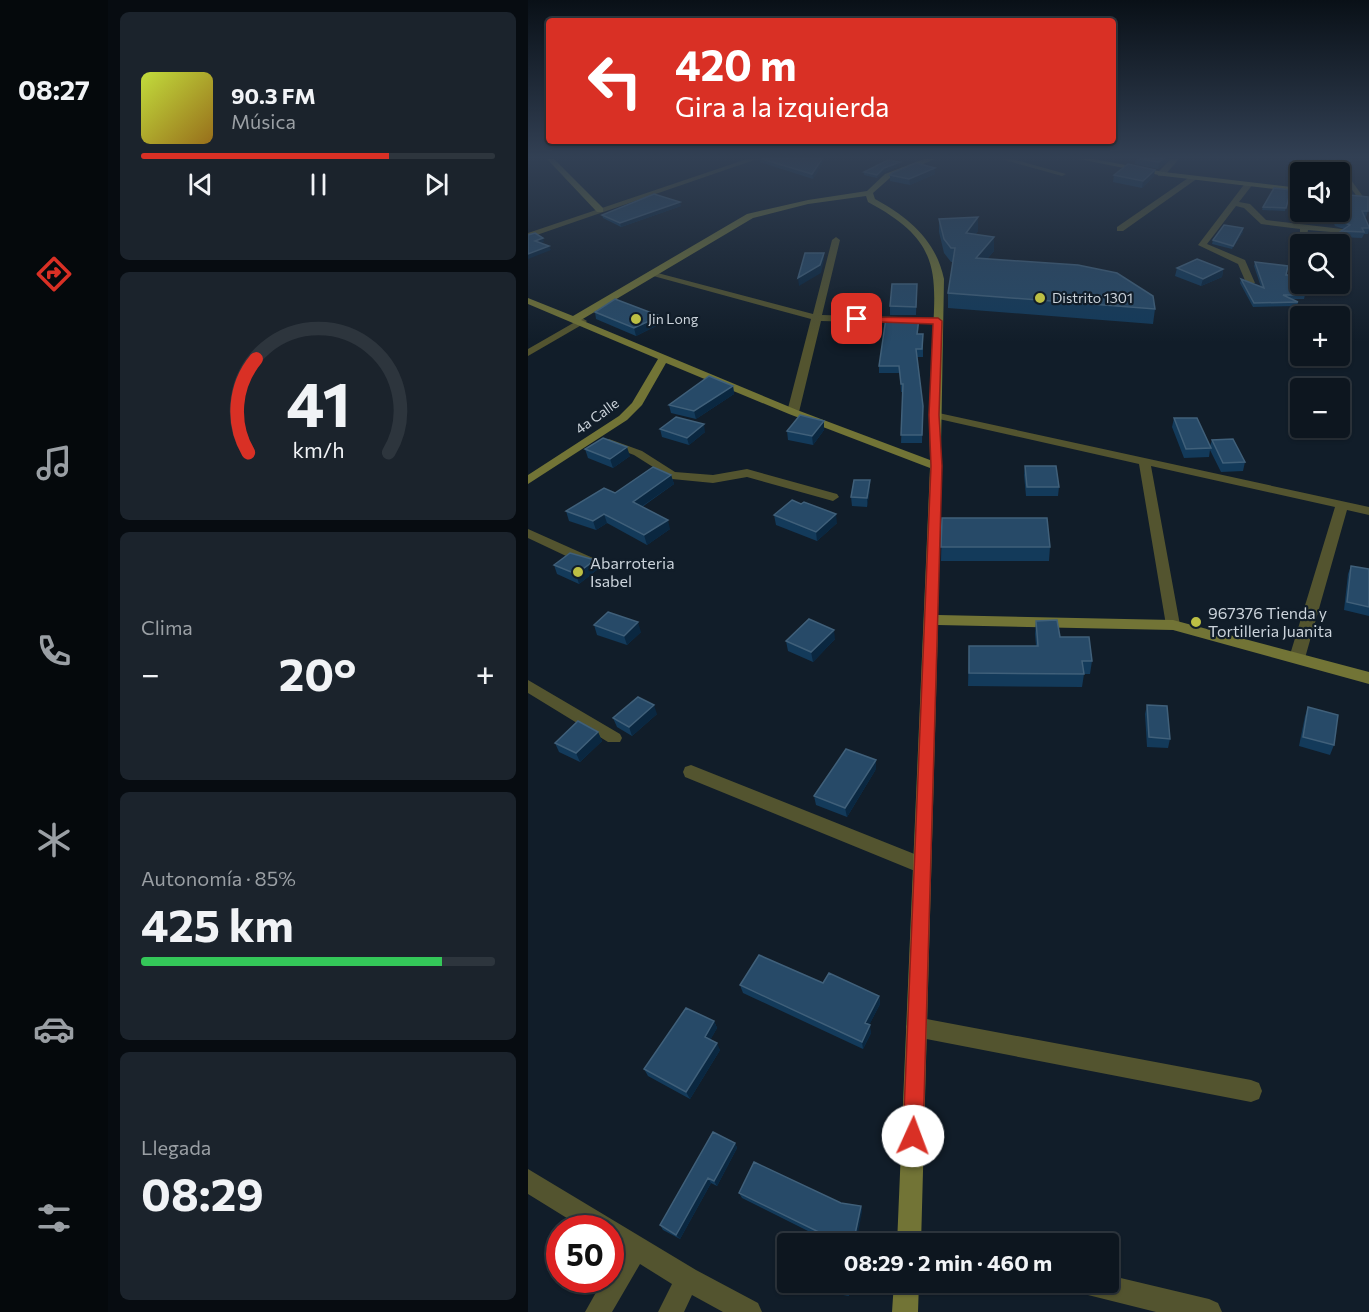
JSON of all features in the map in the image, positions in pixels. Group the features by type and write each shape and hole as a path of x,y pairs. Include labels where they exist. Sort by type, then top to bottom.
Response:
{"street":[{"path":"528,236 572,220"},
{"path":"528,353 650,274 743,220"},
{"path":"907,220 929,249 939,273 934,415 936,466 916,1027 913,1233"},
{"path":"1120,229 1133,220"},
{"path":"1222,220 1202,246 1242,262 1250,283"},
{"path":"1262,220 1341,231"},
{"path":"1303,234 1304,227"},
{"path":"793,411 836,240"},
{"path":"650,274 817,318 938,321"},
{"path":"528,301 793,411 936,466"},
{"name":"4a Calle","path":"528,480 624,418 636,405 664,358"},
{"path":"934,415 1369,511"},
{"path":"595,437 632,450 672,475 713,479 747,473 833,497"},
{"path":"1144,461 1173,625"},
{"path":"1297,658 1342,505"},
{"path":"528,533 592,563"},
{"path":"929,620 1173,625 1369,678"},
{"path":"528,686 614,738"},
{"path":"691,772 921,865"},
{"path":"916,1027 1251,1091"},
{"path":"528,1181 584,1215"},
{"path":"624,1241 687,1279 749,1312"},
{"path":"598,1312 636,1248"},
{"path":"671,1312 687,1279"},
{"path":"1119,1290 1209,1312"},
{"path":"905,1312 906,1293"}],"building":[{"path":"939,220 976,220 966,233 994,237 976,258 1078,265 1117,273 1153,296 1155,309 948,293 955,248 951,248 944,239"},
{"path":"1350,220 1366,220 1369,228 1362,228 1364,232 1341,231 1350,225 1342,222"},
{"path":"1224,225 1243,228 1233,246 1213,240"},
{"path":"535,233 543,238 535,241 549,246 528,254 528,235"},
{"path":"805,253 824,253 820,265 798,278"},
{"path":"1197,259 1223,269 1203,279 1177,268"},
{"path":"1255,262 1288,266 1286,275 1290,275 1290,294 1305,295 1283,295 1298,302 1254,303 1241,279 1264,288"},
{"path":"892,284 917,284 916,307 890,306"},
{"path":"615,299 660,316 634,328 595,312"},
{"path":"886,318 919,318 917,334 923,334 922,349 916,349 923,406 922,435 901,435 903,384 901,384 899,366 879,366"},
{"path":"709,376 733,386 694,411 669,405"},
{"path":"800,415 824,421 812,436 787,431"},
{"path":"676,417 704,424 687,438 660,429"},
{"path":"1174,418 1197,418 1211,448 1186,449"},
{"path":"603,438 627,447 610,459 585,449"},
{"path":"1233,439 1245,462 1223,463 1212,440"},
{"path":"1025,466 1056,466 1059,487 1027,487"},
{"path":"653,467 671,475 633,502 668,520 644,535 604,514 593,521 566,511 604,488 615,493"},
{"path":"854,480 870,480 867,498 851,497"},
{"path":"792,500 836,514 816,532 774,515"},
{"path":"942,518 1047,518 1050,547 941,547"},
{"path":"570,553 595,560 576,574 554,565"},
{"path":"1351,566 1369,569 1369,607 1347,602"},
{"path":"608,612 638,622 624,636 594,625"},
{"path":"809,619 834,630 811,652 786,641"},
{"path":"1057,620 1060,637 1089,637 1092,661 1082,661 1084,674 969,673 969,646 1038,646 1036,621"},
{"path":"638,697 654,705 629,727 613,718"},
{"path":"1147,705 1167,706 1170,739 1149,737"},
{"path":"1308,707 1338,715 1334,745 1303,737"},
{"path":"578,721 598,732 576,753 555,743"},
{"path":"846,749 876,760 845,808 814,796"},
{"path":"759,955 823,983 829,973 879,996 865,1023 870,1025 862,1042 740,985"},
{"path":"686,1008 714,1021 705,1037 717,1043 686,1092 644,1069"},
{"path":"713,1132 735,1143 714,1181 708,1178 676,1235 660,1225"},
{"path":"754,1162 841,1203 861,1206 855,1233 821,1233 739,1193"}],"place":[{"name":"Distrito 1301","path":"1040,298"},
{"name":"Jin Long","path":"636,319"},
{"name":"Abarroteria Isabel","path":"578,572"},
{"name":"967376 Tienda y Tortilleria Juanita","path":"1196,622"}],"route":[{"path":"857,319 938,321 934,415 936,466 913,1136"}]}
